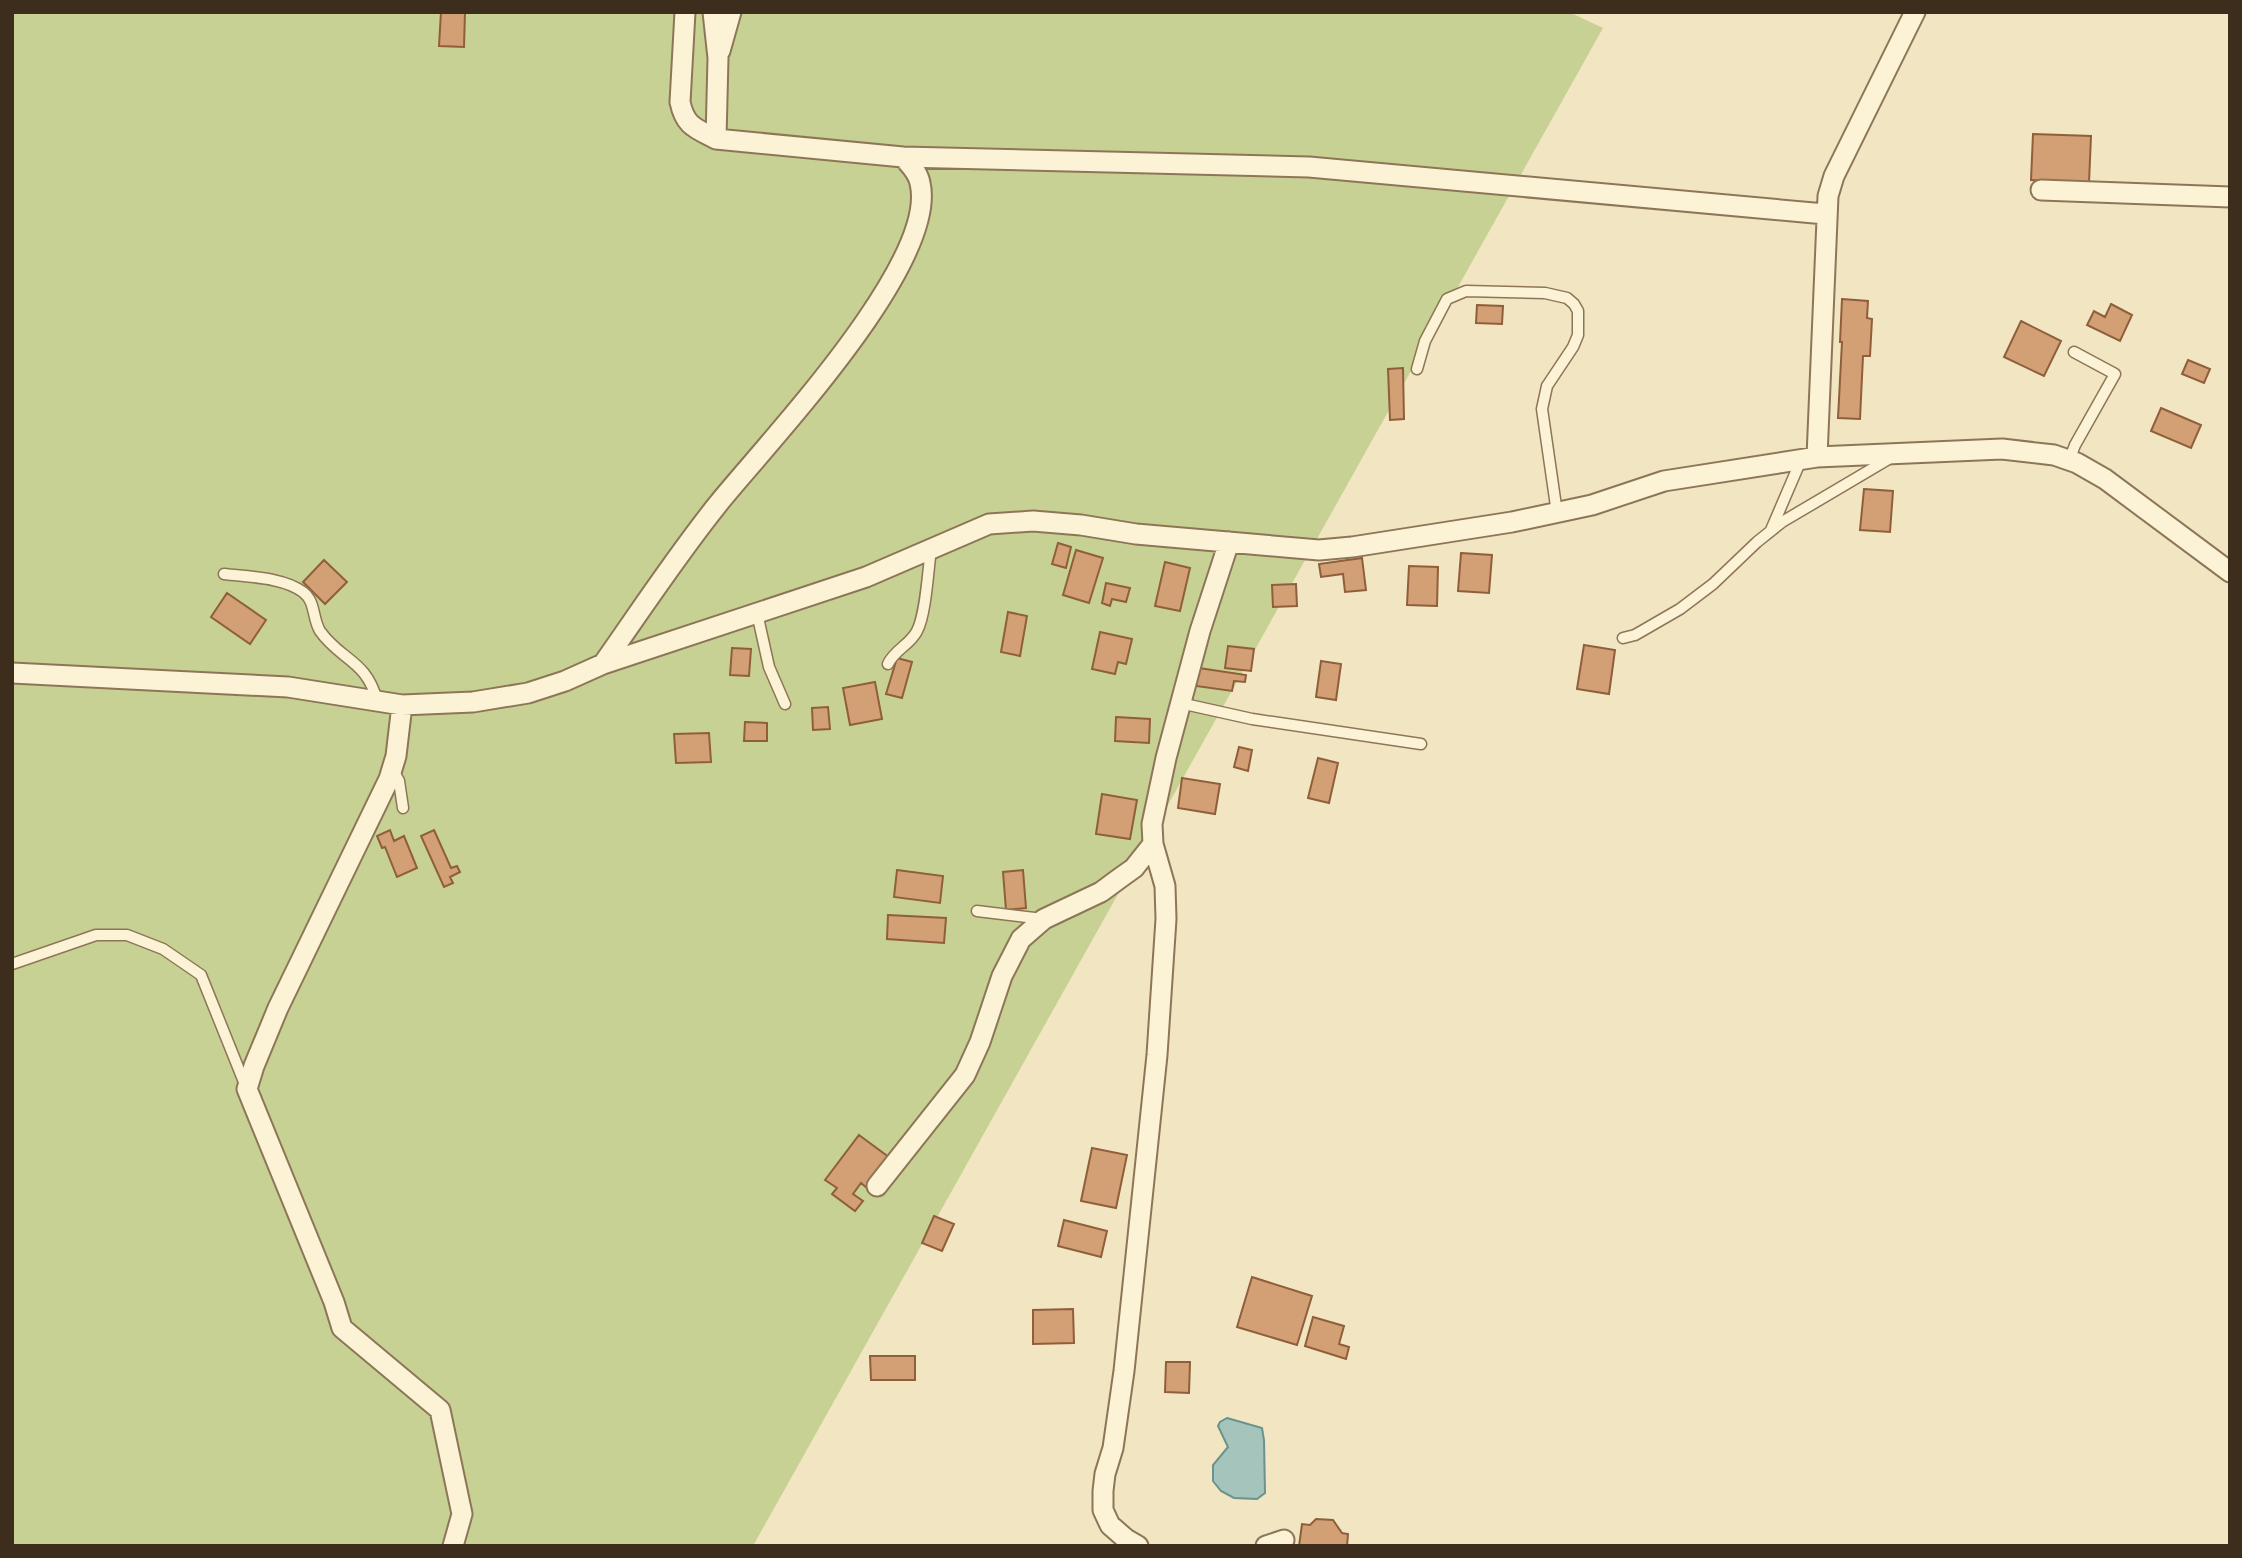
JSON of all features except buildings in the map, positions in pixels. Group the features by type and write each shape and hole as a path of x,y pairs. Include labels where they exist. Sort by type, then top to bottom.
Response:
{"street":[{"path":"685,12 680,102 682,111 690,126 716,139 903,157 1309,167 1825,214"},
{"path":"713,12 718,58 716,139"},
{"path":"718,58 731,12"},
{"path":"1809,458 1825,214 1834,176 1915,12"},
{"path":"603,664 690,541 848,347 887,291 910,245 921,209 920,181 913,167 903,157"},
{"path":"2041,190 2230,197"},
{"path":"12,673 288,687 402,705 473,702 528,693 565,681 603,664 866,576 989,524 1033,521 1136,534 1319,550 1352,547 1557,513 1592,505 1664,481 1809,458 1899,453 2002,449 2054,455 2105,479 2230,572"},
{"path":"1138,1546 1110,1525 1103,1510 1103,1491 1113,1448 1124,1371 1157,1055 1165,932 1165,886 1153,844 1152,824 1180,703 1229,542"},
{"path":"402,705 396,756 378,804 278,1008 247,1089 334,1302 342,1328 440,1410 462,1514 453,1546"},
{"path":"877,1186 965,1075 1012,954 1021,939 1044,919 1101,892 1135,868 1153,844"}],"lane":[{"path":"1417,369 1425,341 1447,299 1466,291 1545,293 1567,298 1574,304 1578,311 1578,335 1547,386 1542,409 1557,513"},
{"path":"2069,461 2115,374 2074,352"},
{"path":"1623,638 1635,635 1680,609 1713,584 1771,530 1899,453"},
{"path":"1771,530 1809,458"},
{"path":"888,664 891,656 906,646 918,631 931,548"},
{"path":"224,573 292,586 303,592 313,606 317,627 369,677 377,701"},
{"path":"757,613 769,667 785,704"},
{"path":"1180,703 1252,719 1421,744"},
{"path":"392,768 399,782 403,808"},
{"path":"977,911 1044,919"},
{"path":"12,964 96,935 127,935 163,948 201,975 247,1089"}],"green space":[{"path":"12,12 1569,12 1603,28 753,1546 12,1546"}],"water":[{"path":"1227,1418 1262,1428 1265,1493 1257,1499 1234,1498 1221,1491 1213,1481 1213,1465 1228,1447 1218,1426"}]}
